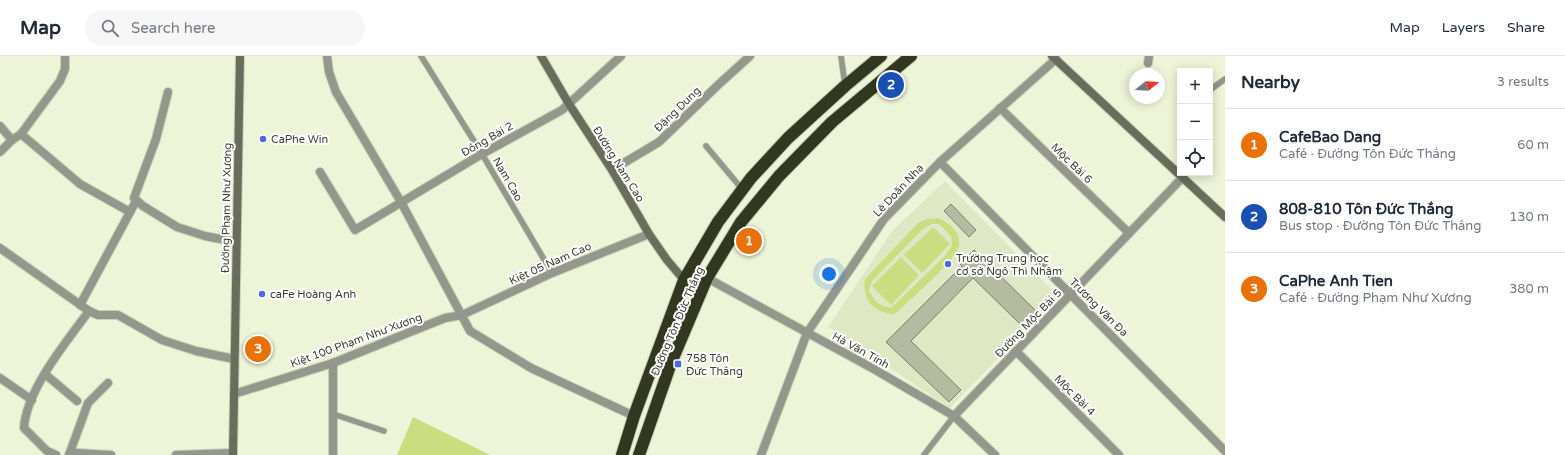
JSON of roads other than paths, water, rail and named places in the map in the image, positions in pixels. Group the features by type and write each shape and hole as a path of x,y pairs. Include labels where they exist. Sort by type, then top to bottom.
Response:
{"highway":[{"name":"Đường Tôn Đức Thắng","path":"622,455 634,416 684,280 718,222 751,178 788,138 881,56"},
{"name":"Đường Tôn Đức Thắng","path":"639,455 671,363 707,278 742,222 779,176 832,122 911,56"}],"street":[{"path":"0,152 12,140 21,134 60,81 65,69 65,56"},
{"name":"Đường Phạm Như Xương","path":"233,454 240,56"},
{"path":"327,56 329,72 336,92 401,202 470,331 531,368 634,416"},
{"name":"Đường Nam Cao","path":"541,56 569,104 612,170 648,234 684,280"},
{"name":"Đồng Bài 2","path":"320,172 354,230 569,104 621,56"},
{"name":"Đặng Dung","path":"612,170 659,142 750,56"},
{"path":"1054,58 1225,217"},
{"name":"Lê Doãn Nhạ","path":"761,455 807,333 884,219 940,162 1054,58"},
{"path":"80,305 136,201 134,198 156,139 168,92"},
{"name":"Mộc Bài 6","path":"1000,108 1129,233"},
{"path":"0,126 12,140"},
{"path":"21,134 80,184 130,212"},
{"name":"Trương Văn Đa","path":"940,162 1225,451"},
{"name":"Đường Mộc Bài 5","path":"954,416 1183,177"},
{"path":"136,201 177,227 205,236 236,242"},
{"name":"Kiệt 05 Nam Cao","path":"462,315 552,273 648,234"},
{"path":"0,248 89,311 98,315 118,315 162,340 196,351 234,359"},
{"name":"Hà Văn Tính","path":"707,278 872,368 954,416 995,455"},
{"path":"56,455 47,451 24,428 25,418 32,400 52,361 89,311"},
{"name":"Kiệt 100 Phạm Như Xương","path":"234,394 333,363 445,318 462,315"},
{"name":"Mộc Bài 4","path":"1016,351 1119,455"},
{"path":"333,363 333,455"},
{"path":"45,374 77,401"},
{"path":"0,378 32,400"},
{"path":"69,455 88,404 108,383"},
{"path":"69,455 76,453 112,455"},
{"path":"176,455 233,454"}],"lane":[{"name":"Nam Cao","path":"421,56 482,154 552,273"},
{"path":"841,56 846,86"},
{"path":"1213,88 1225,79"},
{"path":"706,146 743,189"},
{"path":"333,414 384,431"},
{"path":"924,455 954,416"}],"place":[{"name":"808-810 Tôn Đức Thắng","path":"891,85"},
{"name":"CaPhe Win","path":"263,139"},
{"name":"CafeBao Dang","path":"749,241"},
{"name":"Trường Trung học cơ sở Ngô Thì Nhậm","path":"948,264"},
{"name":"caFe Hoàng Anh","path":"262,294"},
{"name":"CaPhe Anh Tien","path":"258,349"},
{"name":"758 Tôn Đức Thắng","path":"678,364"}]}
